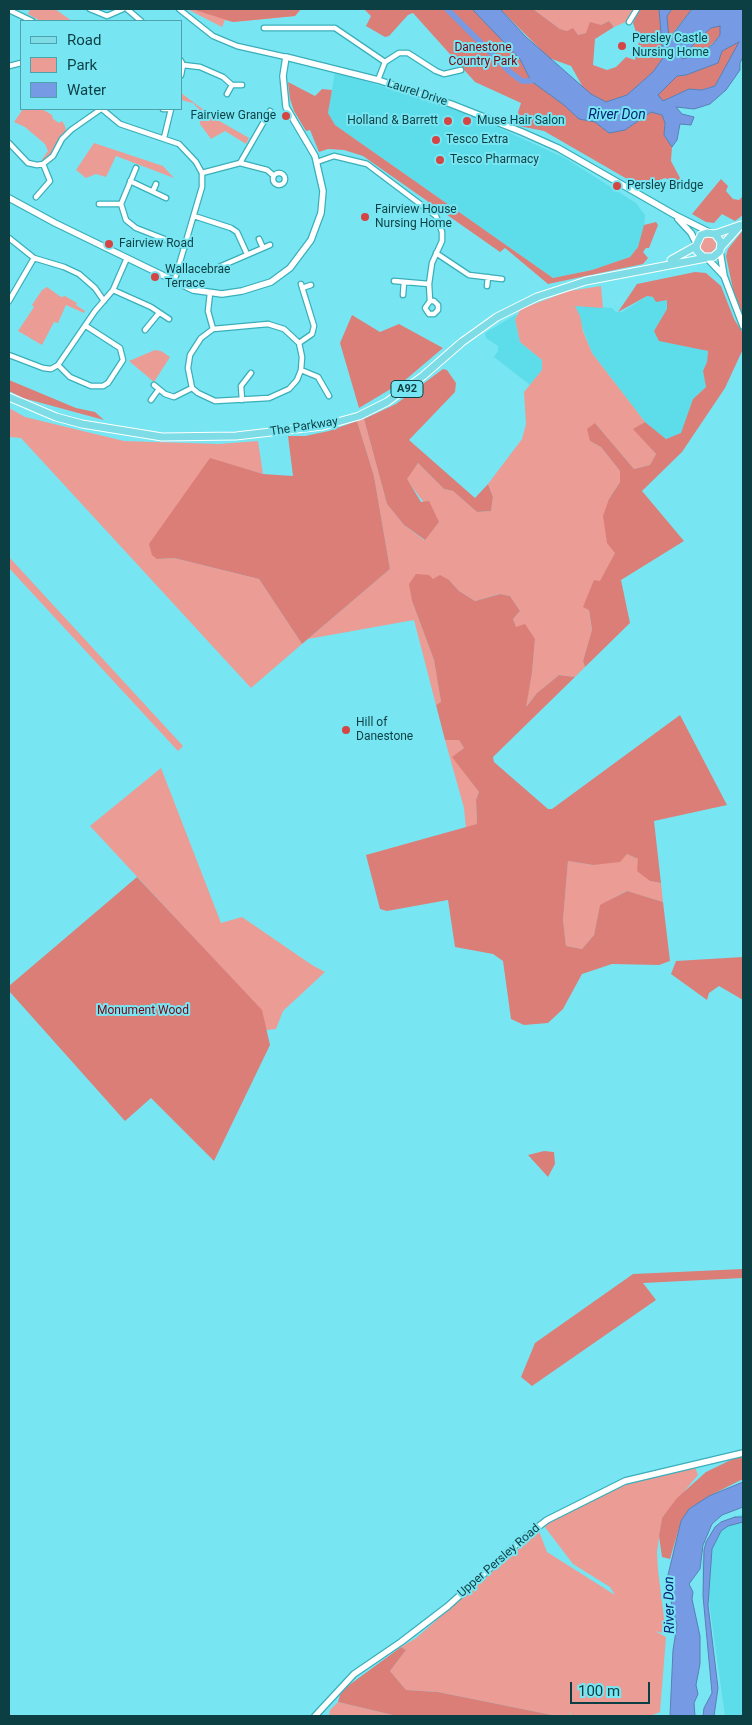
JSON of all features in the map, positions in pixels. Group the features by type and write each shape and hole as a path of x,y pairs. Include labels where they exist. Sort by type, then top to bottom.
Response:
{"main road":[{"name":"A92","path":"654,267 682,256 696,244 701,235 713,234 742,224"},
{"name":"A92","path":"654,267 713,257 742,224"},
{"path":"713,234 720,242 720,249"},
{"path":"696,244 698,254 706,258"},
{"name":"The Parkway","path":"9,397 56,417 82,424 162,436 236,436 324,426 359,416 387,402 423,376 462,342 497,317 536,297 586,281 654,267"}],"street":[{"path":"90,9 107,16 123,9"},
{"path":"127,9 140,20"},
{"name":"Laurel Drive","path":"179,9 213,36 237,46 378,80 450,104 558,148 675,215 713,234"},
{"path":"629,22 637,9"},
{"path":"9,10 30,20"},
{"path":"264,28 335,28 385,62"},
{"path":"378,80 385,62 391,56 408,53 444,74 461,70"},
{"path":"9,198 37,214 174,282 194,290 210,293 242,291 261,286 280,275 298,259 314,234 321,213 323,191 317,162 286,107 283,76 286,57"},
{"path":"182,63 206,69 223,77 232,85 242,85"},
{"path":"227,94 232,85"},
{"path":"9,144 28,163 43,164 53,156 62,139 70,130 100,110"},
{"path":"103,110 120,124 164,138 184,149 196,162 202,173 202,188 174,282"},
{"path":"164,138 171,110"},
{"path":"240,164 270,111"},
{"path":"317,162 334,156 367,164 430,210 439,221 442,241 432,263 429,284 430,301"},
{"path":"36,197 50,182 43,164"},
{"path":"202,173 240,164 267,170 274,176"},
{"path":"136,168 121,204 126,220 136,228 185,247"},
{"path":"130,181 166,198"},
{"path":"152,192 156,184"},
{"path":"99,204 121,204"},
{"name":"Laurel Drive","path":"675,215 691,233 696,244"},
{"path":"194,216 231,228 237,232 247,254"},
{"path":"9,238 34,258 64,267 79,274 104,301"},
{"path":"259,238 263,248"},
{"path":"219,267 270,245"},
{"path":"720,249 724,276 743,326"},
{"path":"436,253 469,274 502,279"},
{"path":"9,301 34,258"},
{"path":"9,355 43,368 51,369 58,365 113,290 127,258"},
{"path":"706,258 724,276"},
{"path":"488,277 488,286"},
{"path":"394,281 429,284"},
{"path":"403,295 404,282"},
{"path":"299,343 312,334 314,326 302,286 311,285"},
{"path":"113,290 169,319"},
{"path":"210,293 208,311 213,329"},
{"path":"145,330 159,313"},
{"path":"268,324 284,329 299,343 302,357 301,370 297,380 289,390 279,395 242,400 215,401 198,393 192,388 188,368 190,355 201,338 213,329 268,324"},
{"path":"58,365 70,377 98,386 108,383 123,360 120,348 86,326"},
{"path":"301,370 318,377 329,396"},
{"path":"242,400 241,386 251,373"},
{"path":"154,385 174,397 192,388"},
{"path":"150,400 159,389"},
{"name":"Upper Persley Road","path":"315,1716 354,1674 394,1648 448,1606 521,1540 547,1520 625,1481 743,1453"}],"shaded area":[{"path":"335,72 457,109 565,158 636,203 645,215 644,228 638,247 630,257 592,270 553,278 335,125 328,113"},
{"path":"647,296 667,300 667,309 654,331 674,343 708,351 707,362 703,371 706,387 693,399 682,433 666,439 645,422 592,353 574,305 612,308 616,312 622,312"},
{"path":"517,314 515,319 520,342 542,360 542,370 530,385 494,357 498,351 498,346 486,338 485,333"},
{"path":"743,1514 743,1716 725,1716 709,1602 703,1596 702,1563 706,1542 715,1527 721,1522"}],"green space":[{"path":"30,9 55,9 71,20 38,20 28,14"},
{"path":"187,9 301,9 295,16 233,22 225,20 222,27"},
{"path":"192,9 301,9 295,16 233,22"},
{"name":"Danestone Country Park","path":"364,9 472,9 520,59 531,81 564,105 579,119 595,122 609,133 625,130 651,112 662,115 665,122 664,135 672,147 671,161 680,178 676,183 665,178 641,187 544,131 514,125 521,103 475,82 413,13 408,15 389,36 385,37 366,26 371,16"},
{"path":"500,9 533,9 560,29 567,31 573,28 578,35 586,33 590,22 601,25 609,21 614,27 595,39 593,65 607,70 616,67 626,57 635,60 639,41 633,23 639,9 659,9 663,58 653,72 627,95 606,102 584,89 571,66 549,58"},
{"path":"533,9 639,9 635,18 614,27 609,21 578,35 560,29"},
{"path":"672,9 692,9 668,39 667,16"},
{"path":"720,25 720,35 713,43 701,54 682,60 698,39 711,28"},
{"path":"740,41 715,86 701,90 689,89 663,101 657,95 677,76 686,75 717,63 722,51"},
{"path":"288,82 315,96 322,89 332,90 328,113 335,125 553,278 592,270 630,257 638,247 644,225 656,222 658,225 649,248 646,248 643,252 648,258 643,264 548,284 505,248 500,252 363,156 344,150 328,149 319,152 310,130 306,131 294,111"},
{"path":"182,94 216,119 249,138 246,144 225,131 211,139 200,124 199,109 193,103 182,100"},
{"path":"22,110 44,110 52,115 53,119 59,123 62,121 66,132 50,157 41,161 48,151 45,144 25,127 14,122"},
{"path":"94,143 163,166 174,178 116,156 106,177 96,174 86,178 76,170"},
{"path":"721,179 728,186 726,191 733,199 739,200 743,196 743,215 735,221 722,214 714,223 706,222 692,214"},
{"path":"743,230 743,319 734,294 726,256 728,249"},
{"path":"708,237 714,239 716,245 714,251 708,253 702,251 700,245 702,239"},
{"path":"695,272 706,273 721,286 734,319 743,333 743,349 725,388 682,452 642,491 684,541 621,580 630,623 585,667 583,661 592,630 589,610 583,607 594,580 600,581 615,553 607,543 603,516 609,499 620,482 620,471 601,447 590,441 587,429 595,423 634,469 650,465 656,454 633,429 645,422 666,439 681,433 693,399 706,387 703,371 707,362 708,351 659,341 654,331 667,309 667,300 656,302 653,297 647,296 618,312 637,284"},
{"path":"601,286 603,308 575,306 580,316 583,331 592,353 645,422 634,429 656,454 650,465 634,469 595,423 590,441 601,447 620,471 620,482 609,499 615,553 589,610 592,631 583,661 585,667 575,677 559,675 537,693 525,708 532,673 535,639 516,628 513,619 520,611 510,596 499,594 475,601 459,591 449,580 412,601 434,660 441,702 436,705 414,620 308,639 390,569 374,476 357,421 364,419 387,504 404,525 424,540 439,522 406,479 418,463 444,489 453,491 477,512 491,511 493,497 488,484 522,439 526,424 524,392 542,370 542,360 520,342 515,319 521,309 569,291"},
{"path":"47,287 61,297 65,296 77,303 76,305 85,311 84,313 66,305 58,323 54,322 42,345 18,331 34,307 32,305 42,290"},
{"path":"352,315 380,332 399,324 443,348 404,381 359,408 340,343"},
{"path":"155,350 161,351 170,357 154,382 129,361"},
{"path":"443,369 447,370 456,383 455,392 409,440 475,498 488,484 493,497 491,511 477,512 453,491 444,489 418,463 407,479 421,502 429,501 439,522 425,540 404,525 387,504 364,419 396,404"},
{"path":"9,380 76,408 95,412 104,420 23,398 9,391"},
{"path":"9,408 25,417 124,441 219,444 258,441 263,474 210,459 157,559 174,558 259,579 302,644 251,688 21,438 10,437"},
{"path":"357,421 374,476 390,569 302,644 259,579 174,558 157,559 152,555 149,544 210,458 263,474 293,476 288,436 305,436 329,431"},
{"path":"9,557 183,746 178,751 9,568"},
{"path":"416,574 429,575 433,579 440,575 449,580 459,591 475,601 500,594 510,596 520,611 513,619 516,627 525,624 535,639 526,707 537,693 559,675 575,677 493,757 494,762 548,809 552,809 680,715 727,805 654,821 661,883 650,881 637,871 638,859 627,854 620,862 593,865 568,861 563,920 566,946 582,949 594,935 600,905 627,891 663,902 670,961 659,965 612,964 582,974 563,1009 548,1023 524,1025 511,1019 503,961 493,954 455,947 448,900 387,911 380,909 366,855 477,824 476,800 479,792 452,757 464,748 459,740 445,740 436,705 441,702 434,660 412,601 409,584"},
{"path":"445,740 459,740 464,748 453,757 479,792 476,800 477,824 466,829 464,808"},
{"path":"161,768 221,923 242,917 325,972 283,1011 276,1029 266,1030 261,1010 90,826"},
{"path":"627,854 638,859 650,881 661,883 663,902 626,891 600,906 594,935 582,949 566,946 563,920 568,861 593,865"},
{"name":"Monument Wood","path":"137,877 262,1010 270,1045 214,1161 151,1098 125,1121 9,991 9,986"},
{"path":"743,957 743,1000 719,986 709,993 707,1000 671,974 676,961"},
{"path":"544,1151 554,1152 555,1164 548,1177 528,1155"},
{"path":"743,1269 743,1278 643,1283 656,1300 532,1386 521,1377 535,1343 633,1274"},
{"path":"743,1454 743,1479 709,1496 689,1509 681,1521 670,1559 662,1557 659,1536 662,1518 677,1498 706,1472"},
{"path":"695,1467 698,1475 662,1518 657,1552 666,1634 655,1631 666,1637 660,1712 650,1716 570,1716 571,1711 569,1716 557,1716 438,1692 406,1690 390,1671 406,1650 401,1647 416,1638 539,1531 547,1552 615,1595 610,1587 573,1564 544,1526 560,1515 629,1483"},
{"path":"401,1647 406,1650 390,1671 406,1690 438,1692 557,1716 397,1716 338,1702 341,1691"},
{"path":"338,1702 397,1716 329,1716 330,1710"}],"water":[{"name":"River Don","path":"472,9 500,9 526,37 591,94 606,102 627,95 653,72 663,58 659,9 672,9 667,16 669,39 692,9 743,9 743,57 740,63 740,70 726,90 710,104 694,109 676,107 682,114 694,117 691,125 680,124 677,140 672,147 664,135 665,123 662,115 651,112 625,130 609,133 595,122 579,119 564,105 531,81 520,59","holes":["720,26 720,35 713,44 701,54 682,59 698,39 711,28","739,42 715,86 702,90 689,89 663,101 658,95 677,76 686,75 718,63 722,51"]},
{"name":"River Don","path":"743,1482 743,1507 722,1515 712,1524 703,1545 700,1569 689,1584 693,1592 692,1599 700,1636 700,1664 696,1685 698,1694 694,1703 695,1716 670,1716 673,1650 677,1625 668,1590 668,1575 681,1521 689,1509 709,1496"},
{"path":"735,1517 743,1517 743,1522 728,1526 721,1531 712,1549 708,1605 718,1688 714,1716 703,1716 704,1708 712,1693 703,1596 704,1550 706,1542 715,1527 721,1522"}],"waterway":[{"path":"447,9 510,72 522,81 531,81"}],"place":[{"name":"Persley Castle Nursing Home","path":"622,46"},
{"name":"Fairview Grange","path":"286,116"},
{"name":"Holland & Barrett","path":"448,121"},
{"name":"Muse Hair Salon","path":"467,121"},
{"name":"Tesco Extra","path":"436,140"},
{"name":"Tesco Pharmacy","path":"440,160"},
{"name":"Persley Bridge","path":"617,186"},
{"name":"Fairview House Nursing Home","path":"365,217"},
{"name":"Fairview Road","path":"109,244"},
{"name":"Wallacebrae Terrace","path":"155,277"},
{"name":"Hill of Danestone","path":"346,730"}]}
